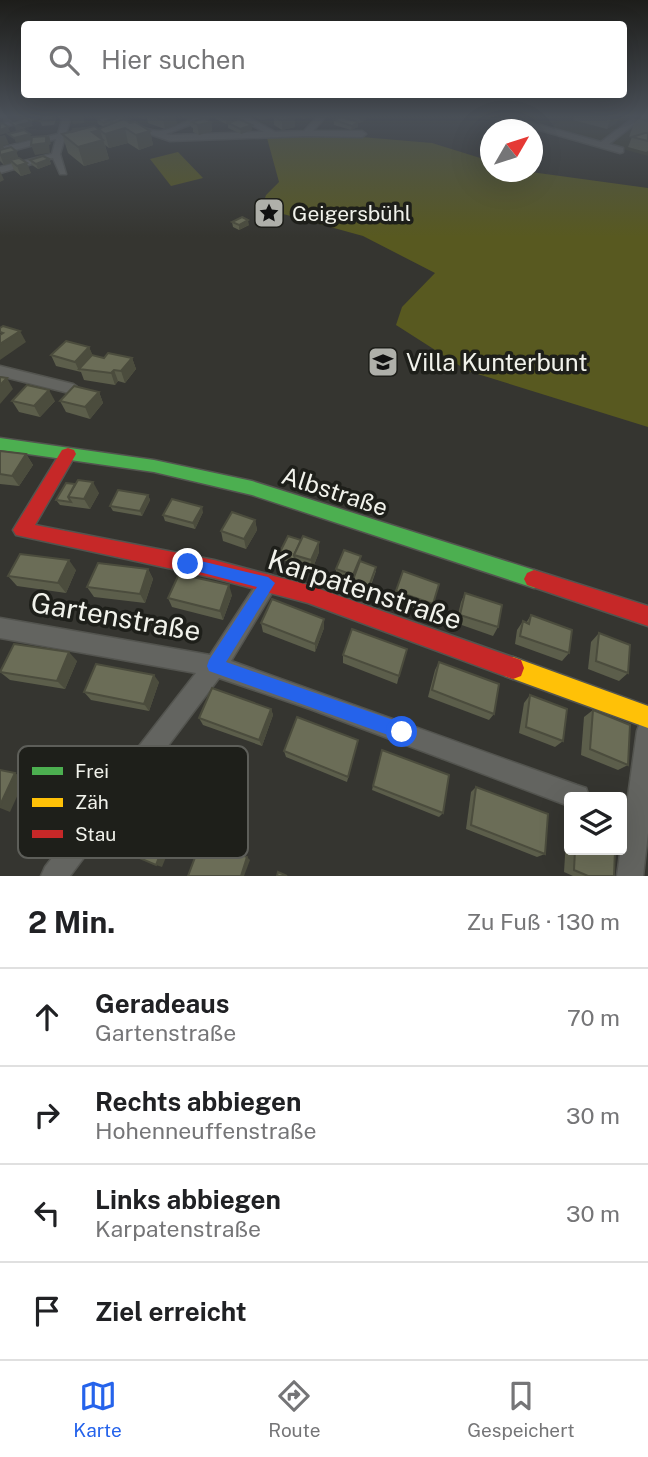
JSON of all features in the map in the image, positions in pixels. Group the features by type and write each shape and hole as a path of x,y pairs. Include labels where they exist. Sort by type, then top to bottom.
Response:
{"street":[{"path":"0,170 49,156"},
{"path":"57,156 63,172"},
{"path":"0,371 73,389"},
{"name":"Albstraße","path":"0,444 154,466 252,488 648,616"},
{"name":"Karpatenstraße","path":"68,454 22,530 268,583 354,610 648,717"},
{"path":"154,746 215,666 268,583"},
{"name":"Gartenstraße","path":"0,628 215,666 310,698 564,792"},
{"path":"630,876 648,731"},
{"path":"54,876 68,858"}],"shaded area":[{"path":"182,156 203,178 171,186 150,159"},
{"path":"272,156 474,156 480,158 480,182 543,182 543,174 648,188 648,427 468,371 396,325 402,307 435,273 363,236 265,209 263,204 266,195 279,182"}],"building":[{"path":"43,156 49,159 36,164 30,160"},
{"path":"19,158 27,163 17,166 10,160"},
{"path":"242,217 248,220 239,225 232,222"},
{"path":"3,326 20,331 0,344 0,335 3,333 0,328"},
{"path":"66,341 89,347 75,362 51,355"},
{"path":"380,351 389,353 387,362 377,360"},
{"path":"108,353 132,358 121,371 114,370 111,373 79,369 92,355 104,358"},
{"path":"27,385 49,390 34,406 12,401"},
{"path":"74,386 99,392 85,407 60,401"},
{"path":"0,451 26,454 12,476 0,474"},
{"path":"78,480 93,482 84,499 68,497"},
{"path":"66,483 75,484 68,497 71,502 56,500"},
{"path":"118,490 148,495 140,511 110,506"},
{"path":"172,499 202,507 193,523 163,515"},
{"path":"232,512 255,520 244,539 221,531"},
{"path":"288,536 301,540 294,555 295,560 279,554"},
{"path":"303,536 319,542 311,560 294,555"},
{"path":"344,550 361,556 353,575 336,569"},
{"path":"20,554 69,560 58,583 8,576"},
{"path":"360,561 376,567 369,586 353,580"},
{"path":"98,563 148,569 140,594 87,587"},
{"path":"403,571 439,584 433,604 396,591"},
{"path":"179,574 229,585 220,611 168,598"},
{"path":"465,593 502,605 498,627 460,615"},
{"path":"272,599 324,619 315,644 261,623"},
{"path":"531,615 572,630 569,653 520,636 523,621 529,624"},
{"path":"352,629 407,649 399,676 343,655"},
{"path":"599,633 630,645 628,673 596,661"},
{"path":"14,644 69,652 57,681 0,672"},
{"path":"439,662 499,684 494,714 432,690"},
{"path":"96,664 154,675 144,704 84,692"},
{"path":"212,688 271,709 259,740 199,718"},
{"path":"530,695 567,709 563,741 526,727"},
{"path":"593,710 630,725 628,765 590,749"},
{"path":"297,717 358,740 348,777 284,751"},
{"path":"382,750 449,775 443,813 373,786"},
{"path":"0,770 15,773 0,805"},
{"path":"476,787 548,814 545,854 471,825"},
{"path":"575,855 615,855 614,876 588,876 574,870"},
{"path":"139,858 159,858 156,865"},
{"path":"195,858 247,858 241,876 188,876"}],"traffic: fast":[{"path":"0,444 154,466 252,488 534,579"}],"traffic: slow":[{"path":"513,668 648,717"}],"traffic: jam":[{"path":"68,454 22,530 214,569 308,594 513,668"},
{"path":"534,579 648,616"}],"place":[{"name":"Geigersbühl","path":"269,213"},
{"name":"Villa Kunterbunt","path":"383,362"}],"route":[{"path":"188,564 268,583 215,666 402,732"}]}
